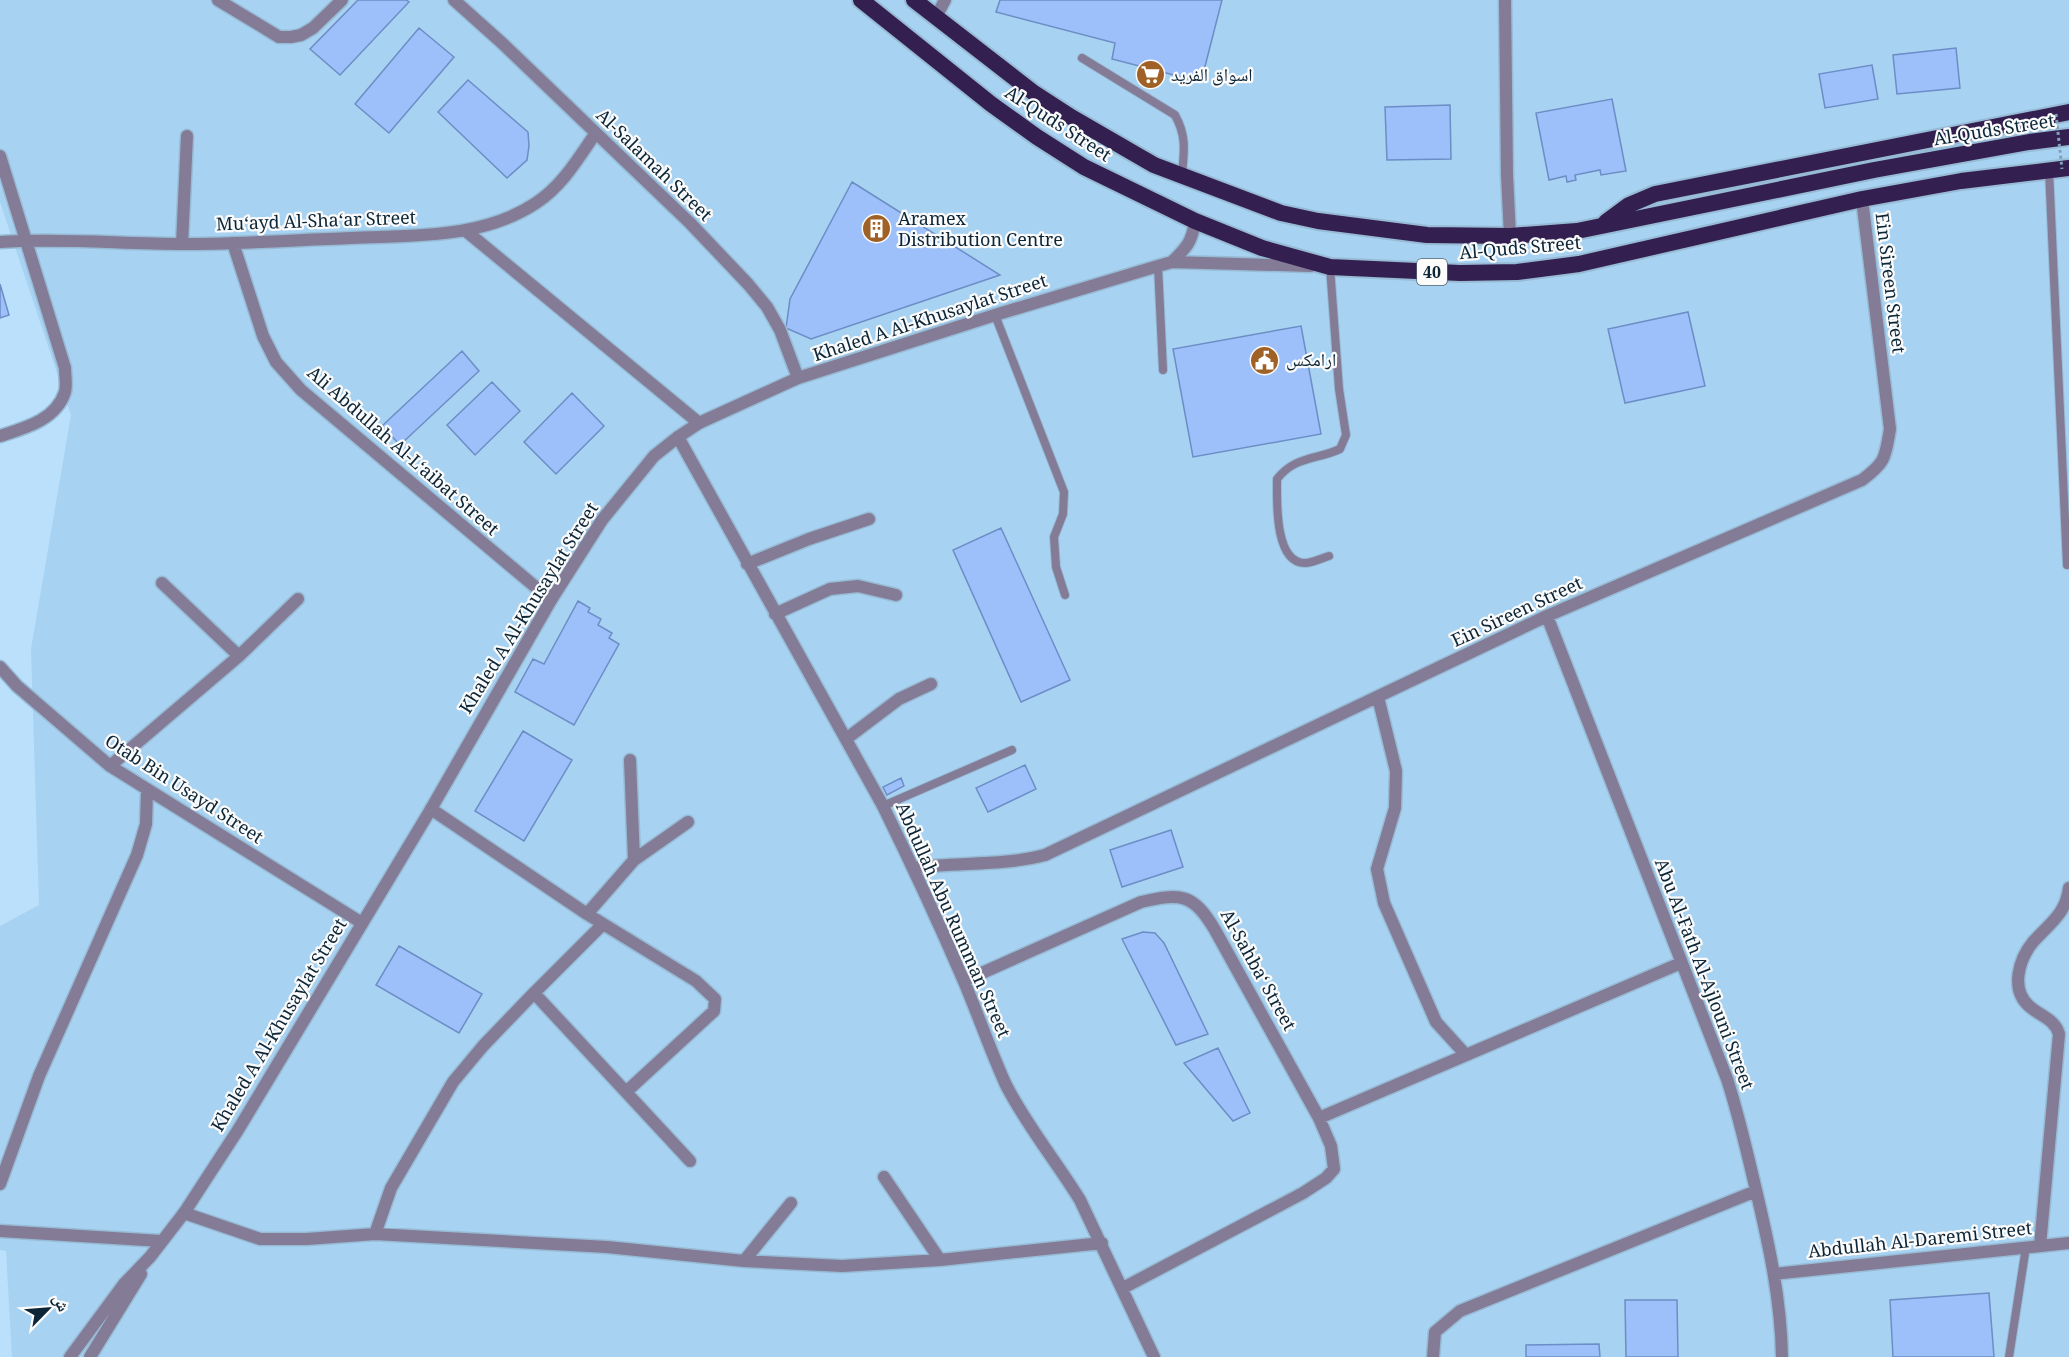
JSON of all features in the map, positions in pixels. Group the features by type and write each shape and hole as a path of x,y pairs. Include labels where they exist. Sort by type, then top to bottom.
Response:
{"highway":[{"name":"Al-Quds Street","path":"861,0 991,104 1037,137 1084,166 1122,187 1195,221 1262,248 1330,267 1460,273 1517,272 1579,264 1862,199 1961,181 2060,169"},
{"name":"Al-Quds Street","path":"914,0 1034,93 1154,165 1281,213 1318,222 1427,236 1510,236 1567,232 1896,166 2069,137"},
{"path":"1600,226 1629,205 1655,194 2063,113"}],"street":[{"path":"218,0 279,37 291,38 313,28 342,0"},
{"name":"Al-Salamah Street","path":"454,0 690,223 748,284 767,308 780,330 798,378"},
{"path":"936,17 945,0"},
{"path":"1505,0 1510,236"},
{"name":"Mu‘ayd Al-Sha‘ar Street","path":"0,242 27,240 233,243 466,231 506,218 537,202 572,169 595,134"},
{"path":"182,244 187,136"},
{"path":"0,156 65,368 66,390 59,404 45,418 0,436"},
{"name":"Ein Sireen Street","path":"914,868 946,864 1022,861 1046,855 1547,616 1862,480 1879,467 1886,455 1890,429 1862,199"},
{"path":"1172,262 1187,248 1192,238 1195,221"},
{"path":"466,231 699,423"},
{"name":"Ali Abdullah Al-L‘aibat Street","path":"233,243 263,336 276,362 301,390 550,600"},
{"name":"Khaled A Al-Khusaylat Street","path":"94,1354 150,1257 184,1213 238,1130 431,809 550,600 602,519 654,456 699,423 798,378 995,315 1172,262 1330,267"},
{"name":"Abdullah Abu Rumman Street","path":"678,437 883,806 914,868 964,981 1007,1087 1043,1148 1065,1175 1080,1200 1154,1357"},
{"path":"747,564 809,539 869,519"},
{"path":"162,583 239,656"},
{"path":"775,614 831,589 858,586 896,595"},
{"path":"110,766 239,656 298,599"},
{"name":"Abu Al-Fath Al-Ajlouni Street","path":"1547,616 1727,1079 1745,1141 1774,1274 1782,1357"},
{"name":"Otab Bin Usayd Street","path":"0,667 17,686 110,766 362,923"},
{"path":"846,739 899,699 931,684"},
{"path":"1378,697 1396,771 1395,808 1377,869 1384,903 1436,1022 1466,1055"},
{"path":"630,760 634,860"},
{"path":"0,1184 39,1076 137,855 146,824 147,790"},
{"path":"431,809 587,914 696,981 711,994 716,1004 714,1011 626,1092"},
{"path":"587,914 634,860 688,822"},
{"path":"2040,1246 2059,1034 2057,1026 2027,1005 2021,995 2019,970 2020,962 2029,947 2055,922 2065,904 2069,888"},
{"name":"Al-Sahba‘ Street","path":"964,981 1141,902 1166,896 1188,898 1204,910 1319,1118 1331,1146 1334,1169 1326,1178 1303,1193 1123,1288"},
{"path":"375,1234 391,1188 453,1082 483,1046 603,924"},
{"path":"1319,1118 1681,963"},
{"path":"534,993 690,1161"},
{"path":"884,1177 940,1260"},
{"path":"1433,1357 1435,1332 1460,1311 1756,1191"},
{"path":"744,1261 791,1203"},
{"path":"184,1213 260,1239 307,1239 375,1234 607,1247 744,1261 842,1266 940,1260 1102,1244"},
{"path":"0,1231 161,1241"},
{"name":"Abdullah Al-Daremi Street","path":"1774,1274 2069,1243"},
{"name":"Khaled A Al-Khusaylat Street","path":"70,1357 124,1284 150,1257"}],"lane":[{"path":"1082,57 1175,116 1181,126 1185,141 1182,176"},
{"path":"2060,169 2067,565"},
{"path":"1158,266 1163,370"},
{"path":"1329,556 1305,563 1294,560 1285,549 1279,528 1277,479 1285,468 1299,461 1328,455 1340,449 1346,435 1339,389 1330,267"},
{"path":"995,315 1064,492 1063,514 1054,537 1056,567 1065,595"},
{"path":"883,806 1012,750"},
{"path":"2009,1357 2026,1247"}],"path":[{"path":"2060,169 2063,113"}],"shaded area":[{"path":"0,0 2069,0 2069,1357 12,1357 6,1251 0,1250 0,926 39,905 31,649 71,415 0,202"}],"building":[{"path":"358,0 406,0 409,2 340,75 310,49"},
{"path":"1000,0 1222,0 1201,82 1112,59 1115,43 996,12"},
{"path":"419,28 454,57 389,133 355,104"},
{"path":"1956,48 1960,88 1897,94 1893,55"},
{"path":"1872,65 1878,99 1825,108 1819,74"},
{"path":"468,80 528,132 527,160 507,178 438,112"},
{"path":"1612,99 1626,171 1601,175 1600,170 1575,175 1576,180 1567,182 1566,176 1549,180 1536,113"},
{"path":"1450,105 1451,159 1387,160 1385,107"},
{"name":"Aramex Distribution Centre","path":"852,182 1000,275 811,339 786,328 790,299"},
{"path":"0,284 9,315 0,318"},
{"path":"1688,312 1705,386 1625,403 1608,329"},
{"path":"1301,326 1321,434 1193,457 1173,349"},
{"path":"462,351 479,371 400,445 382,426"},
{"path":"492,382 520,411 475,455 447,425"},
{"path":"572,393 604,426 556,474 524,442"},
{"path":"1001,528 1070,680 1021,702 953,550"},
{"path":"578,601 590,608 588,612 601,619 598,625 612,633 609,638 619,644 574,725 515,692 533,659 544,664"},
{"path":"523,731 572,760 524,841 475,811"},
{"path":"1025,765 1036,789 988,812 976,788"},
{"path":"901,778 904,786 887,795 883,787"},
{"path":"1171,830 1183,867 1122,887 1110,850"},
{"path":"1143,932 1155,933 1164,943 1208,1034 1176,1045 1122,939"},
{"path":"399,946 482,994 459,1033 376,985"},
{"path":"1218,1048 1250,1113 1233,1121 1184,1063"},
{"path":"1989,1293 1994,1357 1893,1357 1890,1300"},
{"path":"1625,1300 1677,1300 1678,1357 1626,1357"},
{"path":"1599,1344 1600,1357 1526,1357 1526,1345"}],"place":[{"name":"اسواق الفريد","path":"1150,75"},
{"name":"Aramex Distribution Centre","path":"877,229"},
{"name":"ارامكس","path":"1265,360"}]}
